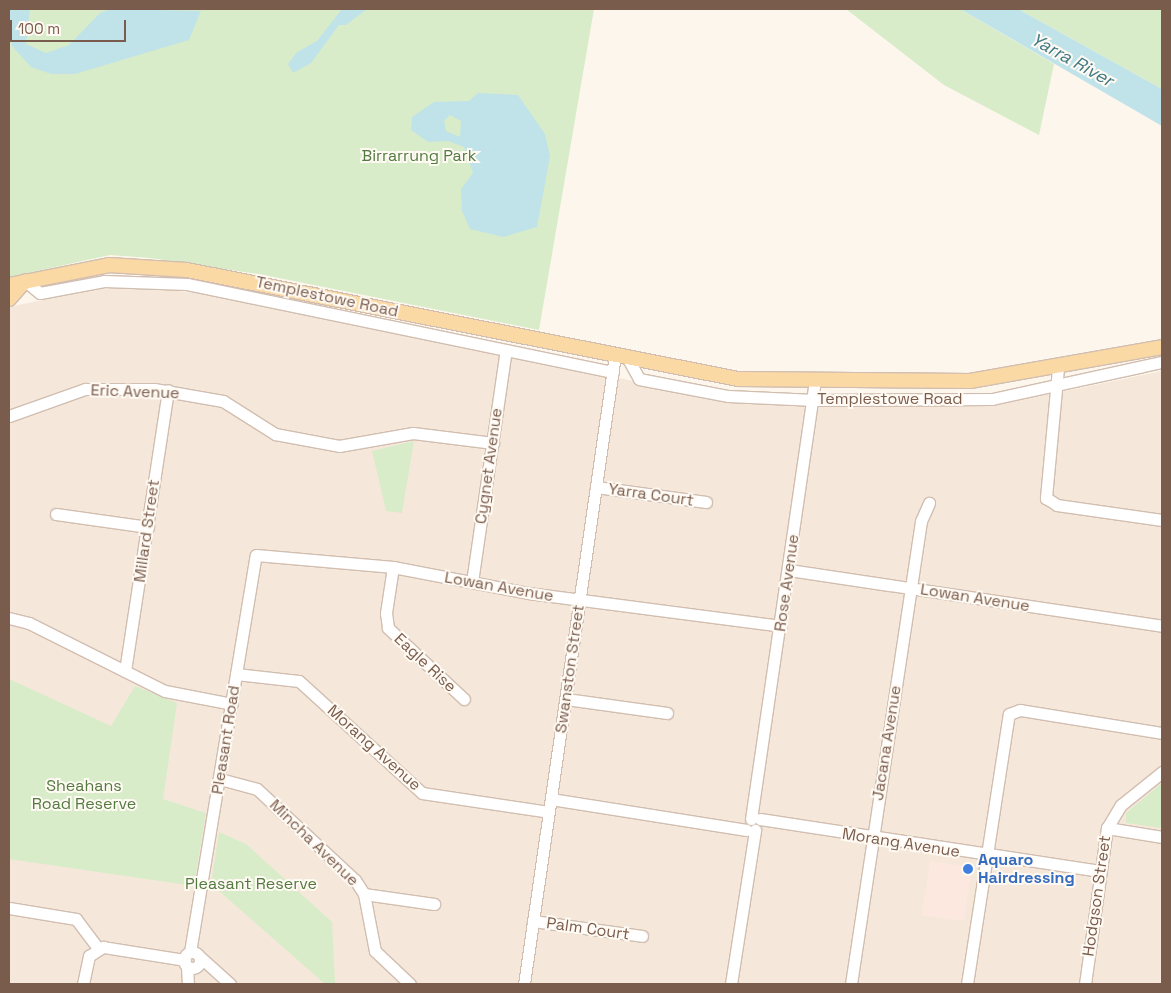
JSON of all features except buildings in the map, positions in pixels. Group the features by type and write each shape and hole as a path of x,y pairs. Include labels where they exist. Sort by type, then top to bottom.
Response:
{"main road":[{"name":"Templestowe Road","path":"9,285 109,265 187,270 726,377 815,380 970,381 1058,368 1162,347"},
{"path":"9,299 26,281"}],"street":[{"name":"Templestowe Road","path":"26,281 40,293 104,281 187,284 613,372"},
{"name":"Cygnet Avenue","path":"472,582 506,350"},
{"name":"Templestowe Road","path":"621,356 640,378 728,396 815,400 992,399 1162,362"},
{"name":"Swanston Street","path":"524,984 613,372 621,356"},
{"path":"1058,368 1059,385 1042,502 1162,520"},
{"name":"Rose Avenue","path":"731,984 789,570 815,400 815,380"},
{"name":"Eric Avenue","path":"9,416 85,389 168,390 228,403 279,436 339,446 413,433 492,443"},
{"name":"Millard Street","path":"125,671 168,390"},
{"name":"Yarra Court","path":"596,487 706,502"},
{"name":"Jacana Avenue","path":"851,984 921,521 929,503"},
{"path":"56,514 148,527"},
{"name":"Lowan Avenue","path":"254,551 393,567 580,600 781,626"},
{"name":"Pleasant Road","path":"192,959 254,551"},
{"name":"Eagle Rise","path":"393,567 386,613 388,628 464,699"},
{"name":"Lowan Avenue","path":"789,570 1162,626"},
{"path":"9,618 29,623 165,691 232,702"},
{"name":"Morang Avenue","path":"237,671 304,684 422,792 549,812"},
{"path":"566,699 667,713"},
{"path":"967,984 1008,708 1147,729 1162,733"},
{"path":"1147,729 1162,729"},
{"name":"Hodgson Street","path":"1085,984 1107,828 1121,805 1162,772"},
{"name":"Mincha Avenue","path":"220,780 257,789 355,880 364,894 375,951 410,984"},
{"name":"Morang Avenue","path":"551,799 722,824 786,826 1100,873"},
{"path":"1107,828 1162,836"},
{"path":"364,894 434,904"},
{"path":"9,908 76,919 98,948 192,959 218,973 230,984"},
{"name":"Palm Court","path":"533,921 642,936"},
{"path":"83,984 88,960 98,948"}],"shaded area":[{"path":"146,287 196,293 748,404 998,405 1162,371 1162,984 9,984 9,307 95,289"},
{"path":"930,861 972,867 964,921 922,915"}],"green space":[{"name":"Birrarrung Park","path":"9,9 594,9 539,330 264,275 150,258 110,255 9,277"},
{"path":"846,9 960,9 1054,64 1039,135 944,85"},
{"path":"1018,9 1162,9 1162,89"},
{"path":"414,441 402,513 386,511 372,451"},
{"name":"Sheahans Road Reserve","path":"9,679 111,726 135,686 177,703 163,799 206,813 194,886 9,859"},
{"path":"1162,783 1162,828 1126,823 1126,813"},
{"name":"Pleasant Reserve","path":"219,832 246,844 332,922 335,984 325,984 211,884"}],"water":[{"path":"9,9 30,9 26,44 46,53 69,45 100,13 111,9 201,11 189,40 75,74 51,74 31,67 12,46"},
{"path":"342,9 367,9 346,25 339,25 311,63 293,73 288,64 297,52 317,41"},
{"name":"Yarra River","path":"960,9 1018,9 1162,89 1162,126"},
{"path":"478,93 518,95 545,134 550,156 537,227 503,237 470,229 462,211 461,189 473,173 464,147 448,141 428,142 411,130 412,117 434,102 469,101","holes":["450,115 461,121 460,137 446,131 444,121"]}],"place":[{"name":"Aquaro Hairdressing","path":"968,869"}]}
